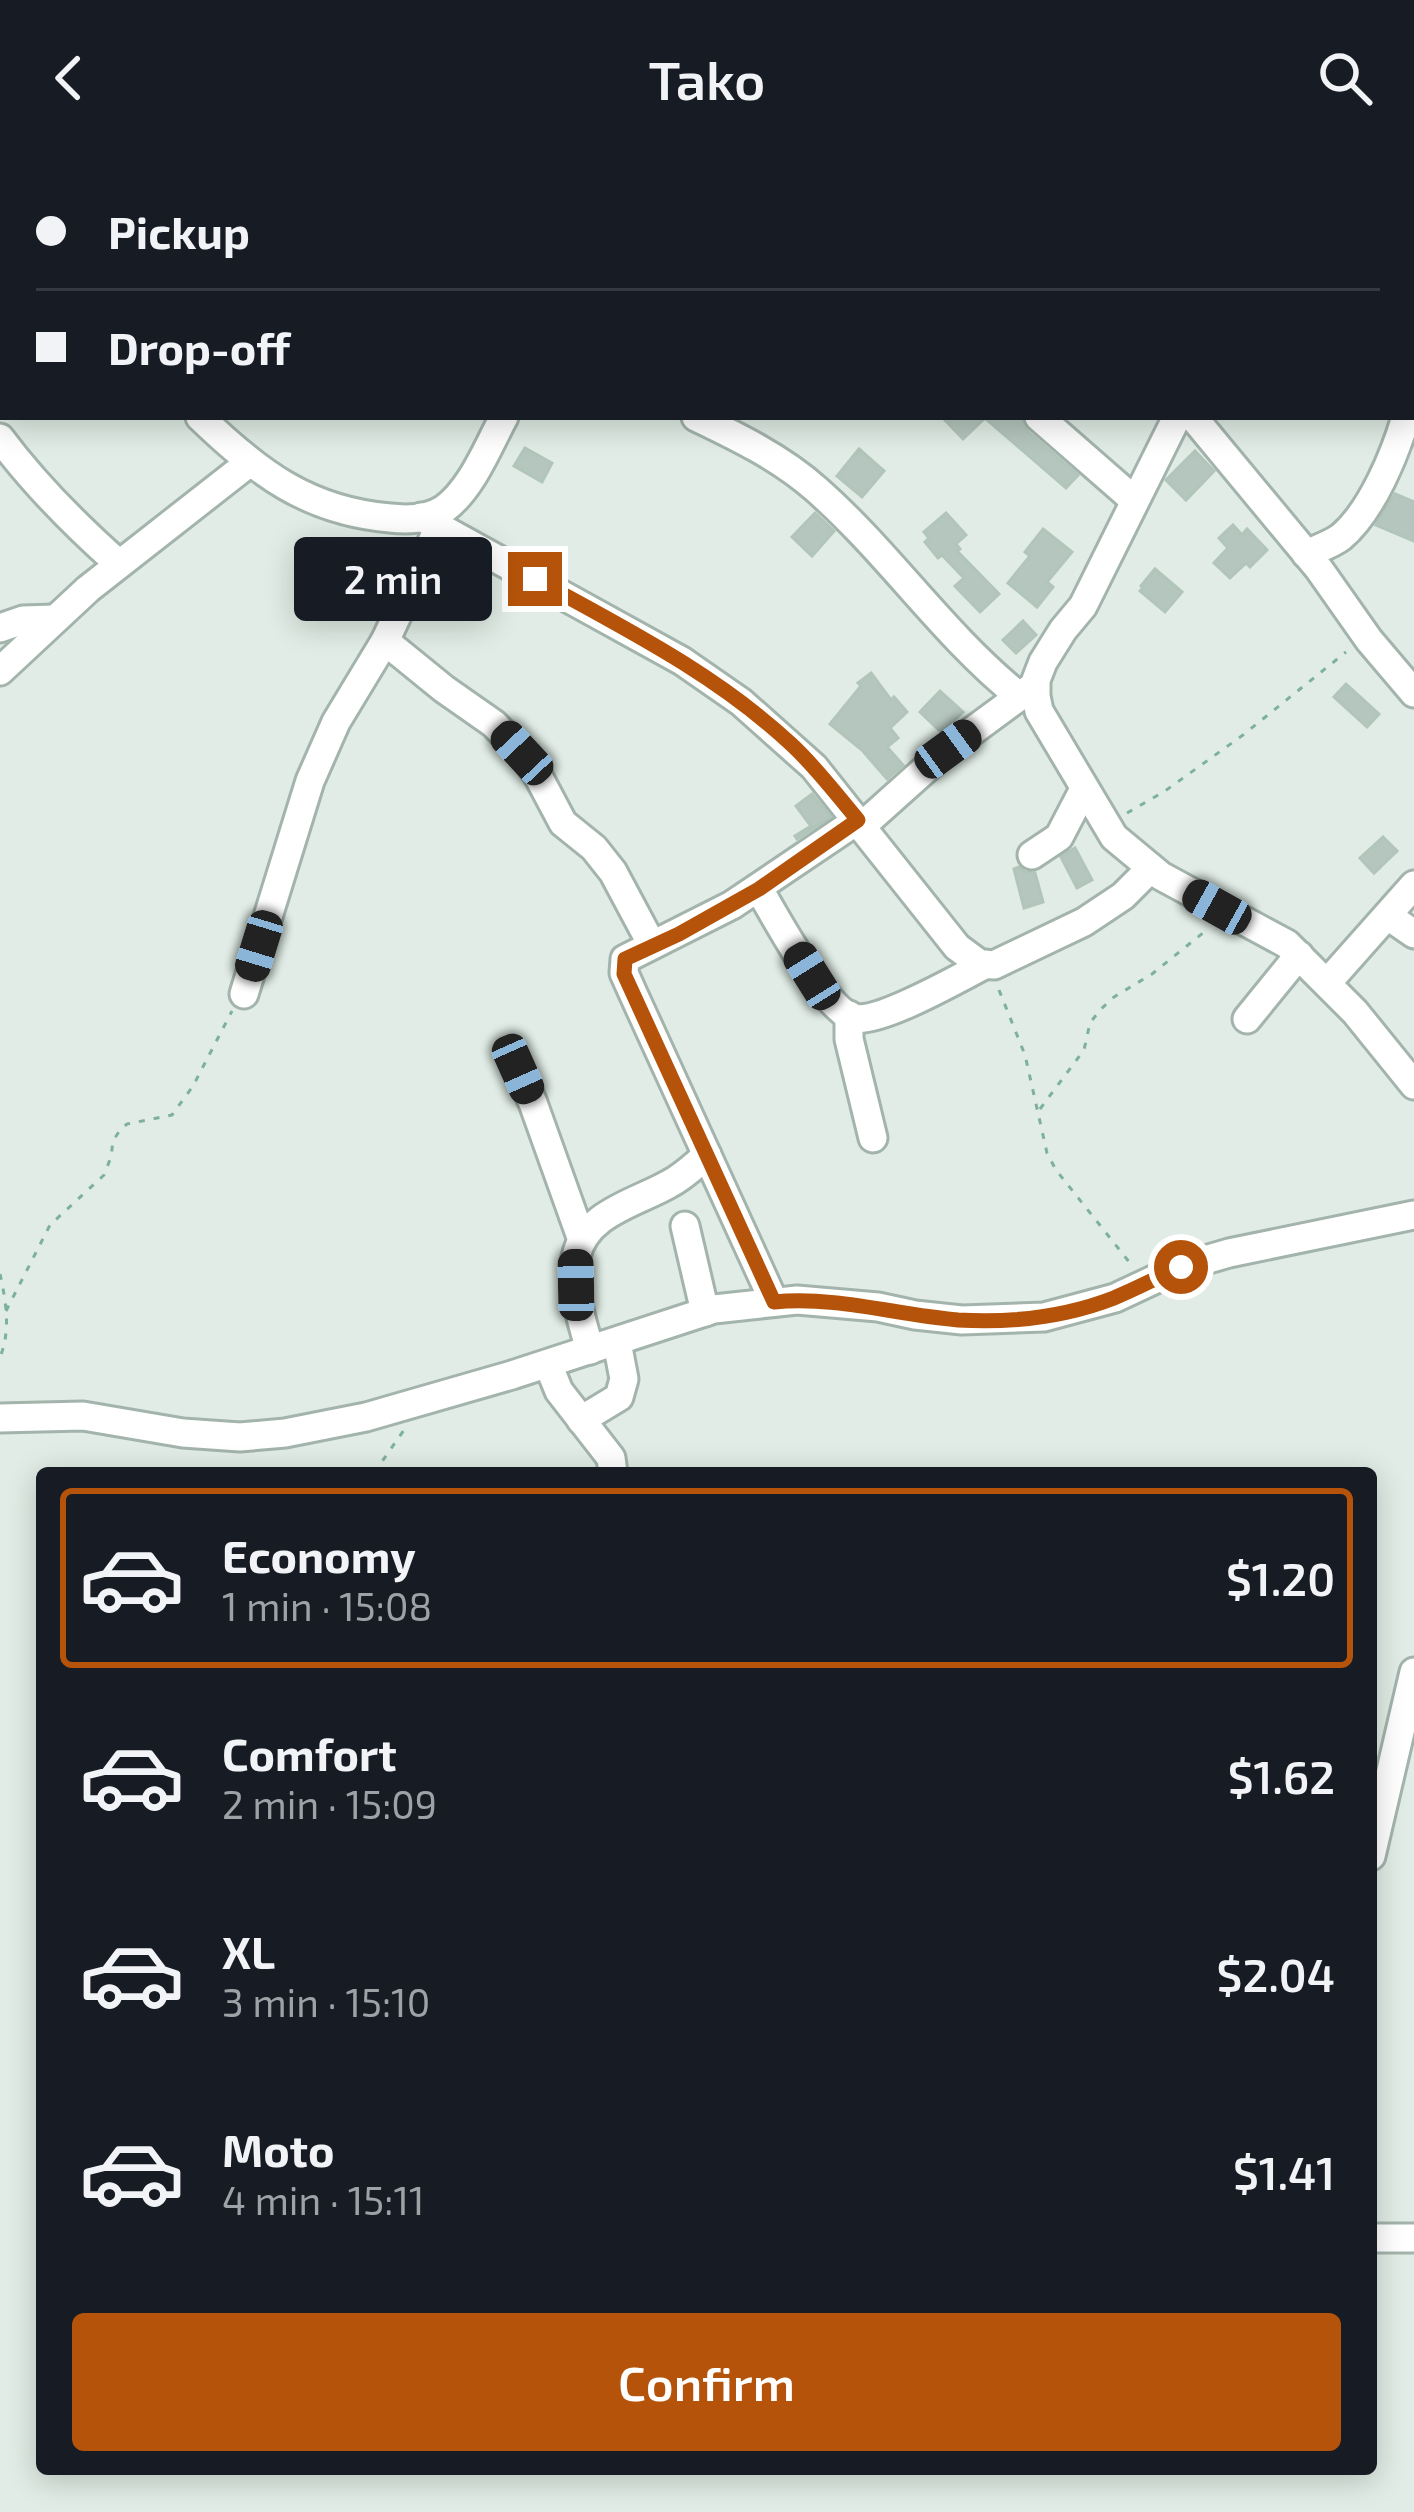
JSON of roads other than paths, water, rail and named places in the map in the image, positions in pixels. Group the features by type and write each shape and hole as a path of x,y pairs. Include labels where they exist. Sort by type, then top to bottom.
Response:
{"street":[{"path":"203,420 290,490 327,507 430,522 682,661 741,702 814,767 957,947 990,965"},
{"path":"244,994 310,781 336,722 385,641 430,522 462,490 502,420"},
{"path":"1042,420 1134,500"},
{"path":"774,1302 624,974 625,959 759,889 860,823 1027,690 1063,629 1083,606 1175,420"},
{"path":"1194,420 1414,693"},
{"path":"1306,554 1341,537 1358,517 1395,454 1405,420"},
{"path":"736,426 829,500 991,674 1027,690 1114,837 1151,868 1286,944 1355,1012 1414,1084"},
{"path":"0,438 28,476 119,564"},
{"path":"0,671 119,564 250,462"},
{"path":"0,628 23,620 55,619"},
{"path":"385,641 494,724 522,753 563,823 594,848 613,872 652,945"},
{"path":"1032,855 1059,837 1084,789"},
{"path":"759,889 812,976 836,1006 855,1018 872,1017 1084,922 1123,896 1151,868"},
{"path":"1327,983 1414,885"},
{"path":"1388,916 1414,934"},
{"path":"1247,1019 1299,956"},
{"path":"849,1015 849,1039 874,1138"},
{"path":"518,1069 581,1240"},
{"path":"580,1420 620,1397 624,1379 603,1346 576,1285 575,1260 581,1240 619,1207 671,1183 706,1155"},
{"path":"0,1418 83,1416 240,1437 285,1433 366,1417 705,1312 797,1300 962,1320 1044,1317 1115,1298 1181,1267 1229,1253 1414,1216"},
{"path":"685,1226 705,1312"},
{"path":"548,1364 559,1391 611,1458 612,1467"},
{"path":"1377,1830 1414,1672"},
{"path":"1377,2238 1414,2238"}]}
